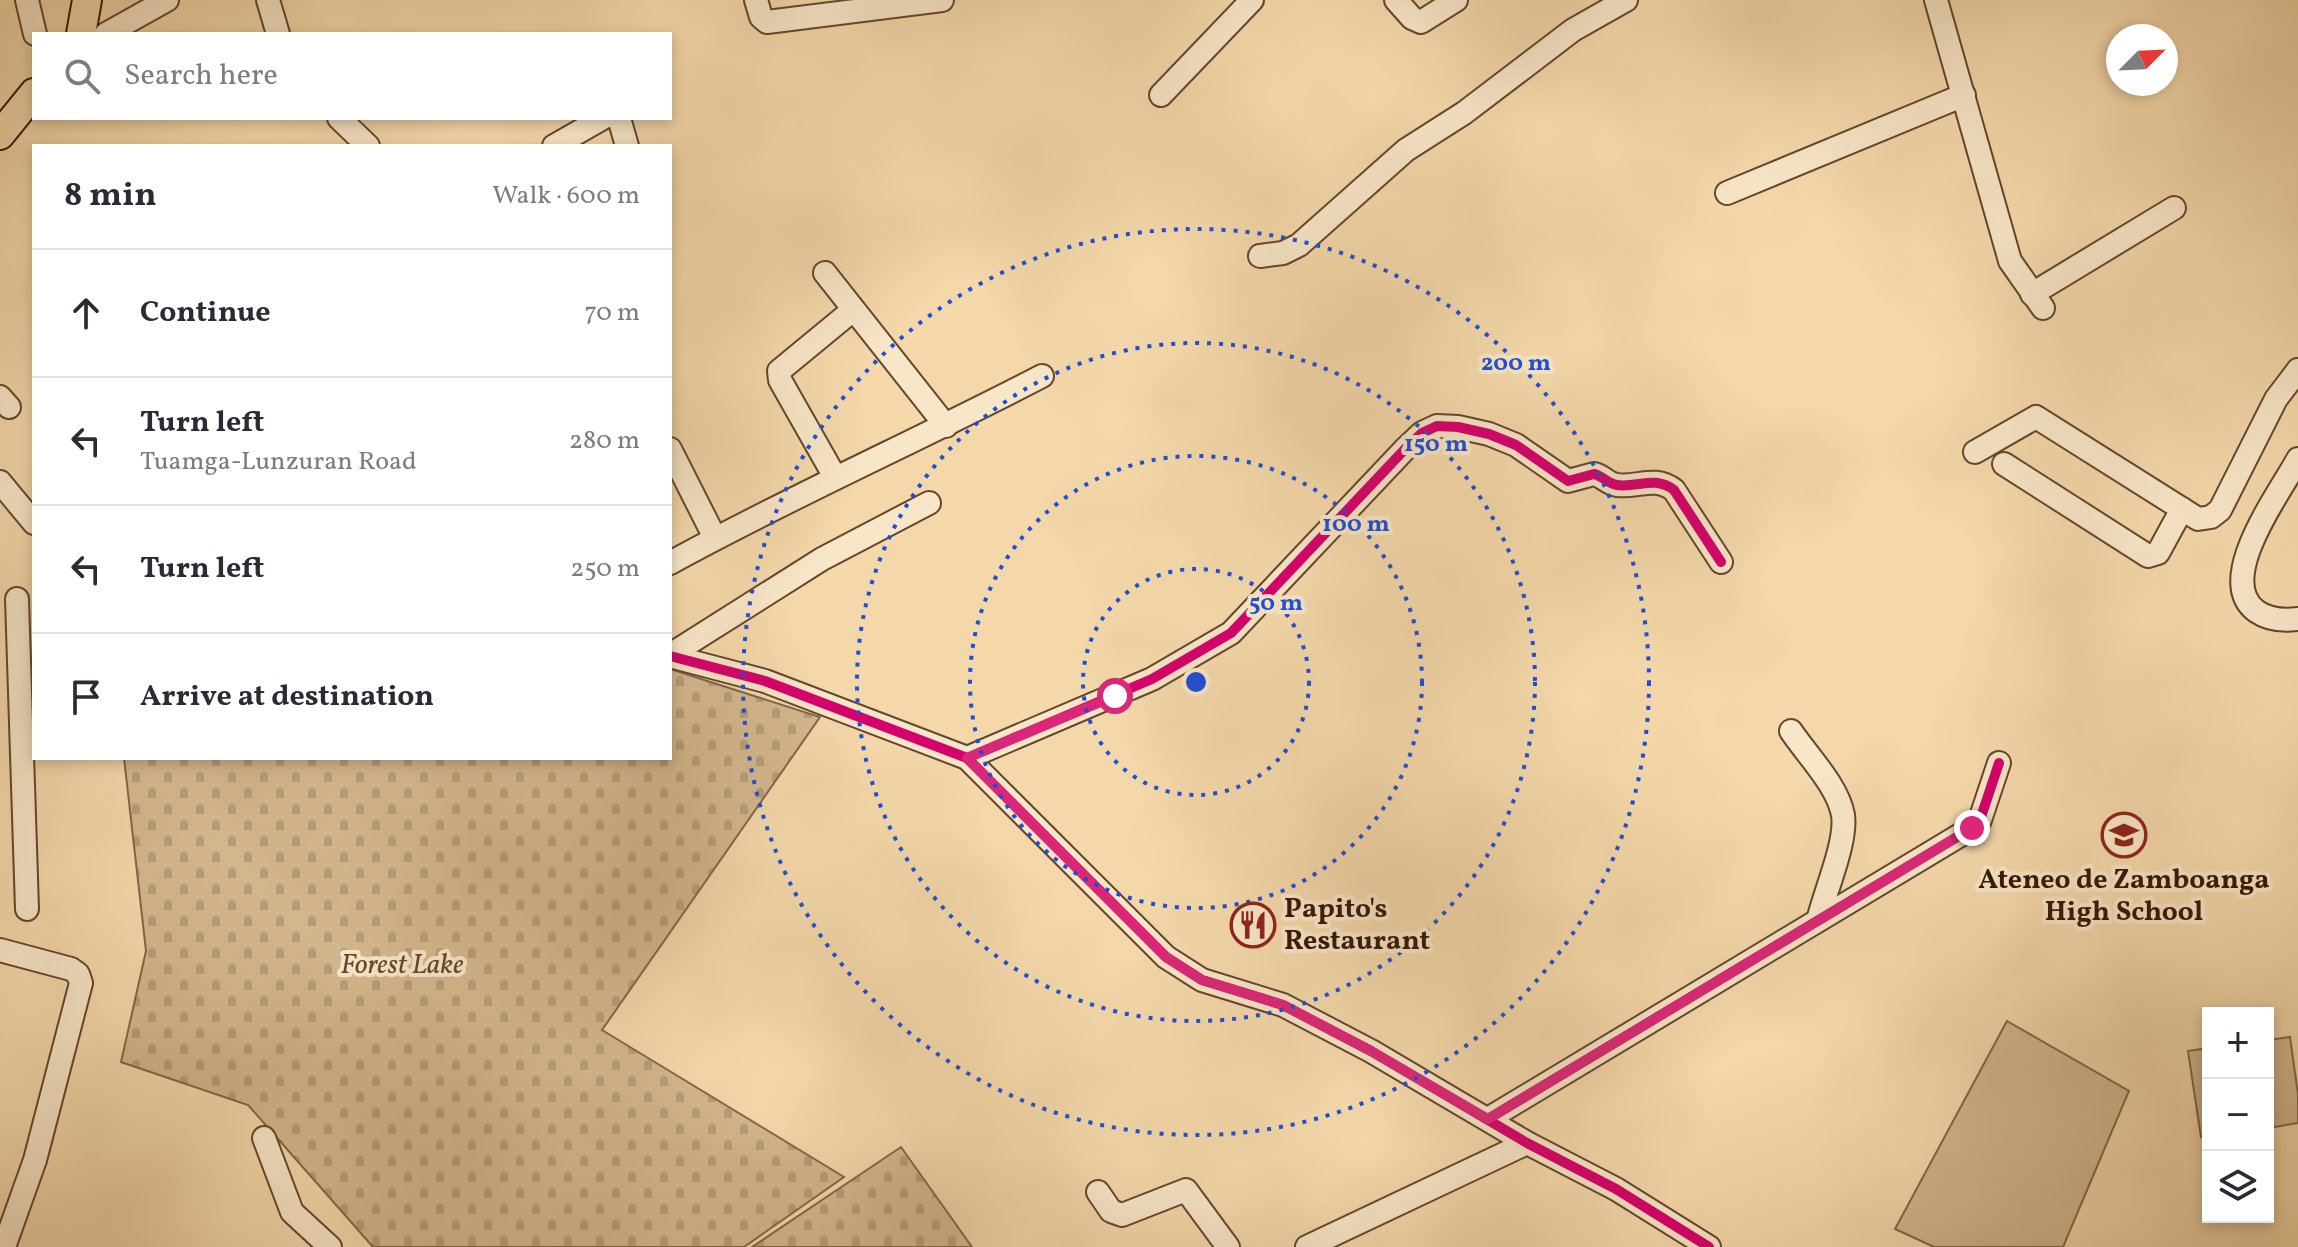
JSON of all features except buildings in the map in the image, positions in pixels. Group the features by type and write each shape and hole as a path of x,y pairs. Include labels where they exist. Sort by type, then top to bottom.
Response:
{"main road":[{"path":"81,32 87,0"},
{"path":"0,135 32,95"}],"street":[{"path":"27,0 35,32"},
{"path":"110,32 167,0"},
{"path":"268,0 277,32"},
{"path":"756,0 758,12 767,22 942,0"},
{"path":"1161,95 1252,0"},
{"path":"1396,0 1412,18 1421,22 1456,0"},
{"path":"1260,256 1283,253 1299,245 1406,150 1464,113 1573,30 1626,0"},
{"path":"1936,0 2010,261 2037,301 2174,208"},
{"path":"1727,193 1964,95"},
{"path":"341,120 366,144"},
{"path":"558,144 600,120"},
{"path":"620,120 626,144"},
{"path":"825,273 946,426"},
{"path":"835,477 780,380 779,371 853,310"},
{"path":"1975,452 2036,417 2198,519 2211,517 2220,510 2276,399 2298,370"},
{"path":"672,562 835,477 946,426 1042,376"},
{"path":"967,758 1140,684 1231,633 1406,448 1437,426 1489,434 1516,445 1568,481 1594,474 1620,486 1646,480 1667,484 1721,562"},
{"path":"672,453 715,538"},
{"path":"2298,459 2248,548 2241,576 2248,604 2260,614 2284,621 2298,619"},
{"path":"2004,464 2148,556 2158,553 2182,509"},
{"path":"0,482 32,521"},
{"path":"672,655 822,559 929,503"},
{"path":"17,599 27,909"},
{"path":"672,657 765,681 967,758 1166,957 1202,980 1283,1005 1371,1051 1527,1143 1616,1189 1709,1247"},
{"path":"1791,731 1836,796 1843,813 1843,831 1819,917"},
{"path":"1488,1119 1819,917 1972,828 1980,820 1999,763"},
{"path":"0,950 71,969 81,983 35,1160 4,1247"},
{"path":"264,1138 292,1212 330,1247"},
{"path":"1307,1247 1527,1143"},
{"path":"1098,1192 1111,1211 1122,1215 1186,1190 1228,1247"}],"green space":[{"name":"Forest Lake","path":"672,670 820,717 602,1030 844,1177 744,1247 373,1247 248,1105 121,1062 146,951 124,760 672,760"},
{"path":"2007,1021 2129,1091 2063,1247 1934,1247 1895,1229"},
{"path":"2290,1037 2298,1094 2298,1123 2274,1127 2274,1079 2274,1039"},
{"path":"2202,1049 2202,1137 2201,1137 2188,1051"},
{"path":"901,1147 972,1247 752,1247"}],"cycle path":[{"path":"967,758 1152,679 1231,633 1406,448 1422,433 1437,426 1489,434 1516,445 1568,481 1594,474 1617,485 1660,483 1667,486 1674,490 1721,562"},
{"path":"672,657 765,681 967,758 1166,957 1202,980 1283,1005 1371,1051 1527,1143 1616,1189 1709,1247"},
{"path":"1488,1119 1972,828 1980,820 1999,763"}],"place":[{"name":"Ateneo de Zamboanga High School","path":"2124,835"},
{"name":"Papito's Restaurant","path":"1253,925"}],"route":[{"path":"1115,696 967,758 1166,957 1202,980 1283,1005 1371,1051 1488,1119 1819,917 1972,828"}]}
